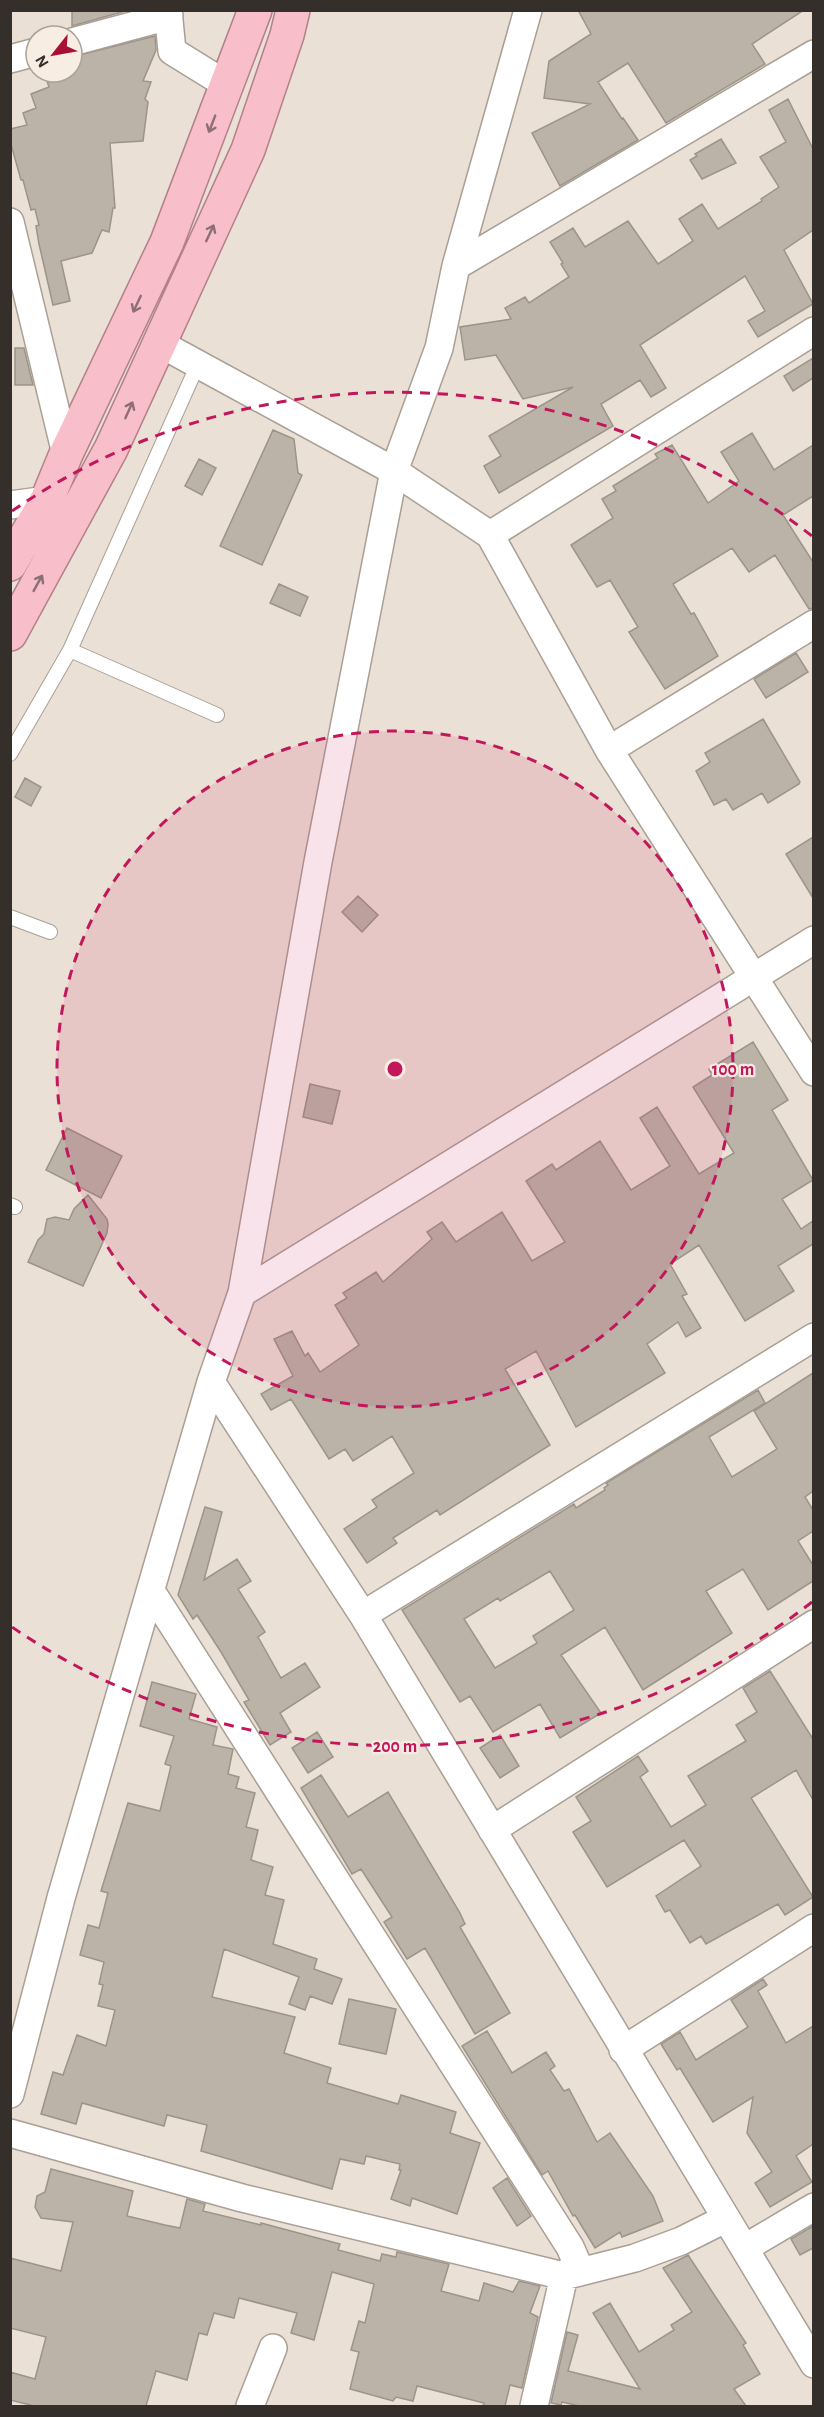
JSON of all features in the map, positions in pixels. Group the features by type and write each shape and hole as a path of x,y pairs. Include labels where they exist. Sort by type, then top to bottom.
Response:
{"highway":[{"path":"10,564 47,500 66,454 167,242 255,10"},
{"path":"10,634 111,449 248,150 293,18"}],"street":[{"path":"10,2094 62,1898 211,1382 242,1293 318,862 394,471 439,348 456,266 528,10"},
{"path":"84,38 168,13 172,51 227,85"},
{"path":"456,266 813,54"},
{"path":"10,222 66,454"},
{"path":"490,535 813,331"},
{"path":"159,343 394,471 490,535 609,750 813,1072"},
{"path":"10,505 47,500"},
{"path":"609,750 813,624"},
{"path":"242,1293 813,940"},
{"path":"363,1615 813,1337"},
{"path":"211,1382 363,1615 813,2364"},
{"path":"151,1592 570,2247 578,2263 564,2276 534,2406"},
{"path":"492,1830 813,1624"},
{"path":"623,2050 813,1928"},
{"path":"10,2133 242,2198 564,2276 635,2258 681,2241 725,2219"},
{"path":"745,2248 813,2206"},
{"path":"250,2406 273,2348"}],"lane":[{"path":"10,754 69,650 198,364"},
{"path":"69,650 217,715"},
{"path":"10,916 50,932"}],"building":[{"path":"72,10 129,10 79,24 72,24"},
{"path":"578,10 804,10 752,44 765,64 666,123 628,63 598,82 638,140 560,186 532,133 590,104 544,98 549,61 591,34"},
{"path":"155,36 156,50 143,81 151,82 145,99 148,102 143,141 110,143 115,208 113,208 109,232 102,230 92,253 61,261 70,301 53,305 39,244 36,226 39,225 35,209 31,210 23,180 21,180 10,141 10,129 27,125 23,113 36,108 31,94 49,87 48,84 84,84 84,54"},
{"path":"788,99 813,149 813,230 784,250 813,304 758,337 748,321 765,311 745,276 640,345 666,388 651,397 640,380 601,404 613,426 499,493 484,466 501,456 489,436 573,387 523,399 496,355 465,360 460,327 511,319 505,308 525,297 529,303 569,277 550,242 573,228 585,247 628,221 658,264 693,241 679,219 702,204 718,229 762,201 761,199 779,187 760,157 786,142 769,110"},
{"path":"721,139 736,163 702,179 690,160 697,156 695,154"},
{"path":"15,348 24,348 33,385 15,385"},
{"path":"813,358 813,378 793,391 784,376"},
{"path":"273,430 294,439 298,473 302,475 262,565 220,546"},
{"path":"752,433 774,470 813,445 813,496 783,515 813,562 813,608 809,609 775,555 749,572 732,548 673,584 691,614 694,613 718,656 665,689 629,632 638,627 610,580 597,587 571,545 613,518 602,499 616,491 613,486 658,458 655,454 672,445 708,503 739,481 721,452"},
{"path":"199,459 216,468 202,495 185,486"},
{"path":"279,584 308,597 300,616 270,603"},
{"path":"796,653 808,672 766,698 754,679"},
{"path":"763,719 800,782 799,784 768,803 762,793 733,810 726,799 714,805 696,771 710,762 705,753"},
{"path":"25,778 41,787 31,806 15,797"},
{"path":"813,837 813,898 786,854"},
{"path":"358,896 378,915 362,932 342,912"},
{"path":"753,1042 788,1100 772,1110 813,1180 782,1199 801,1229 813,1221 813,1244 778,1266 794,1291 745,1321 699,1245 670,1264 687,1294 682,1296 701,1328 686,1337 678,1322 647,1344 665,1373 576,1427 536,1351 505,1369 550,1445 440,1515 437,1510 393,1538 397,1543 367,1563 344,1529 377,1507 372,1500 414,1473 392,1436 353,1461 345,1449 329,1459 291,1399 271,1410 261,1394 293,1376 274,1339 292,1331 305,1356 308,1353 320,1372 359,1345 335,1305 347,1298 343,1293 376,1272 383,1282 432,1239 427,1232 442,1222 456,1242 502,1212 532,1261 565,1242 526,1181 552,1164 556,1170 600,1141 631,1190 670,1166 640,1118 657,1107 699,1174 734,1153 693,1087 712,1075 709,1069"},
{"path":"310,1084 340,1091 332,1124 303,1117"},
{"path":"67,1128 122,1156 101,1198 46,1170"},
{"path":"88,1195 107,1219 108,1224 107,1233 83,1286 28,1262 38,1240 44,1234 47,1219 55,1217 69,1220 74,1209"},
{"path":"813,1373 813,1491 805,1497 813,1510 813,1531 798,1541 813,1565 813,1581 768,1610 743,1569 706,1591 732,1633 643,1690 605,1627 561,1655 601,1713 560,1738 540,1704 493,1732 470,1696 460,1702 402,1610 574,1504 576,1508 605,1490 604,1488 608,1485 606,1483 758,1390 765,1403 709,1437 732,1477 777,1449 754,1411","holes":["550,1571 574,1610 533,1636 537,1643 495,1668 464,1619 498,1598 500,1601"]},
{"path":"205,1507 222,1512 204,1580 237,1559 251,1581 238,1589 265,1632 258,1637 281,1678 305,1663 320,1687 280,1713 291,1732 270,1745 244,1702 249,1700 221,1652 197,1615 193,1619 178,1595"},
{"path":"770,1671 813,1739 813,1800 796,1770 751,1798 813,1897 785,1915 778,1904 706,1944 701,1936 690,1943 670,1910 665,1912 656,1896 701,1866 684,1840 607,1887 573,1832 591,1821 576,1797 638,1756 648,1771 640,1777 671,1827 706,1805 688,1776 746,1741 736,1725 757,1712 743,1688"},
{"path":"152,1682 196,1694 189,1719 217,1727 213,1745 233,1749 228,1774 239,1777 236,1788 255,1793 246,1827 258,1830 251,1860 273,1867 265,1895 284,1900 273,1944 317,1959 314,1969 342,1979 332,2004 310,1996 305,2010 289,2004 299,1977 224,1949 212,1997 295,2017 284,2053 331,2068 327,2083 398,2104 401,2095 456,2112 450,2133 480,2143 457,2214 412,2198 410,2206 391,2199 401,2170 399,2170 400,2164 366,2156 364,2164 340,2159 332,2189 201,2151 207,2125 167,2115 164,2126 82,2103 76,2124 41,2114 53,2072 63,2075 77,2035 106,2046 115,2010 98,2006 103,1985 99,1984 104,1962 80,1955 88,1925 99,1928 108,1893 101,1891 128,1803 160,1811 171,1766 165,1764 174,1736 140,1726"},
{"path":"317,1732 333,1757 308,1773 292,1748"},
{"path":"500,1735 519,1766 500,1778 480,1748"},
{"path":"321,1775 348,1817 388,1792 460,1913 465,1924 460,1927 510,2013 475,2034 425,1948 407,1959 384,1922 392,1917 361,1869 352,1874 301,1788"},
{"path":"763,1979 767,1985 758,1991 786,2043 813,2026 813,2144 796,2156 812,2182 770,2207 755,2183 772,2172 747,2133 753,2097 713,2122 680,2068 677,2070 661,2044 680,2032 696,2060 748,2027 731,2000"},
{"path":"349,1999 396,2009 386,2054 339,2044"},
{"path":"487,2031 512,2073 546,2052 555,2066 550,2070 564,2091 569,2089 597,2142 610,2133 653,2196 663,2221 622,2237 620,2232 595,2248 575,2215 573,2216 548,2171 542,2175 462,2046"},
{"path":"51,2169 133,2191 127,2216 180,2228 187,2199 205,2204 203,2211 261,2225 261,2223 340,2244 338,2250 380,2261 382,2254 396,2257 397,2252 449,2264 441,2291 479,2301 484,2283 513,2292 519,2281 540,2286 530,2313 538,2317 522,2388 510,2385 505,2406 483,2406 484,2403 417,2386 413,2401 396,2397 393,2401 350,2389 359,2352 351,2350 359,2321 365,2323 374,2284 332,2272 314,2340 291,2333 297,2313 239,2298 234,2318 214,2313 207,2335 199,2333 187,2380 156,2371 146,2406 34,2406 10,2400 10,2372 35,2379 46,2337 10,2328 10,2258 61,2271 73,2222 41,2218 35,2207 37,2196 45,2192"},
{"path":"507,2178 531,2216 517,2226 493,2188"},
{"path":"813,2226 813,2248 800,2255 791,2239"},
{"path":"688,2255 746,2343 743,2345 760,2374 734,2389 746,2406 579,2406 562,2402 561,2405 551,2403 567,2332 578,2335 568,2371 640,2389 593,2313 610,2303 639,2352 674,2330 671,2325 692,2312 663,2268"}]}
